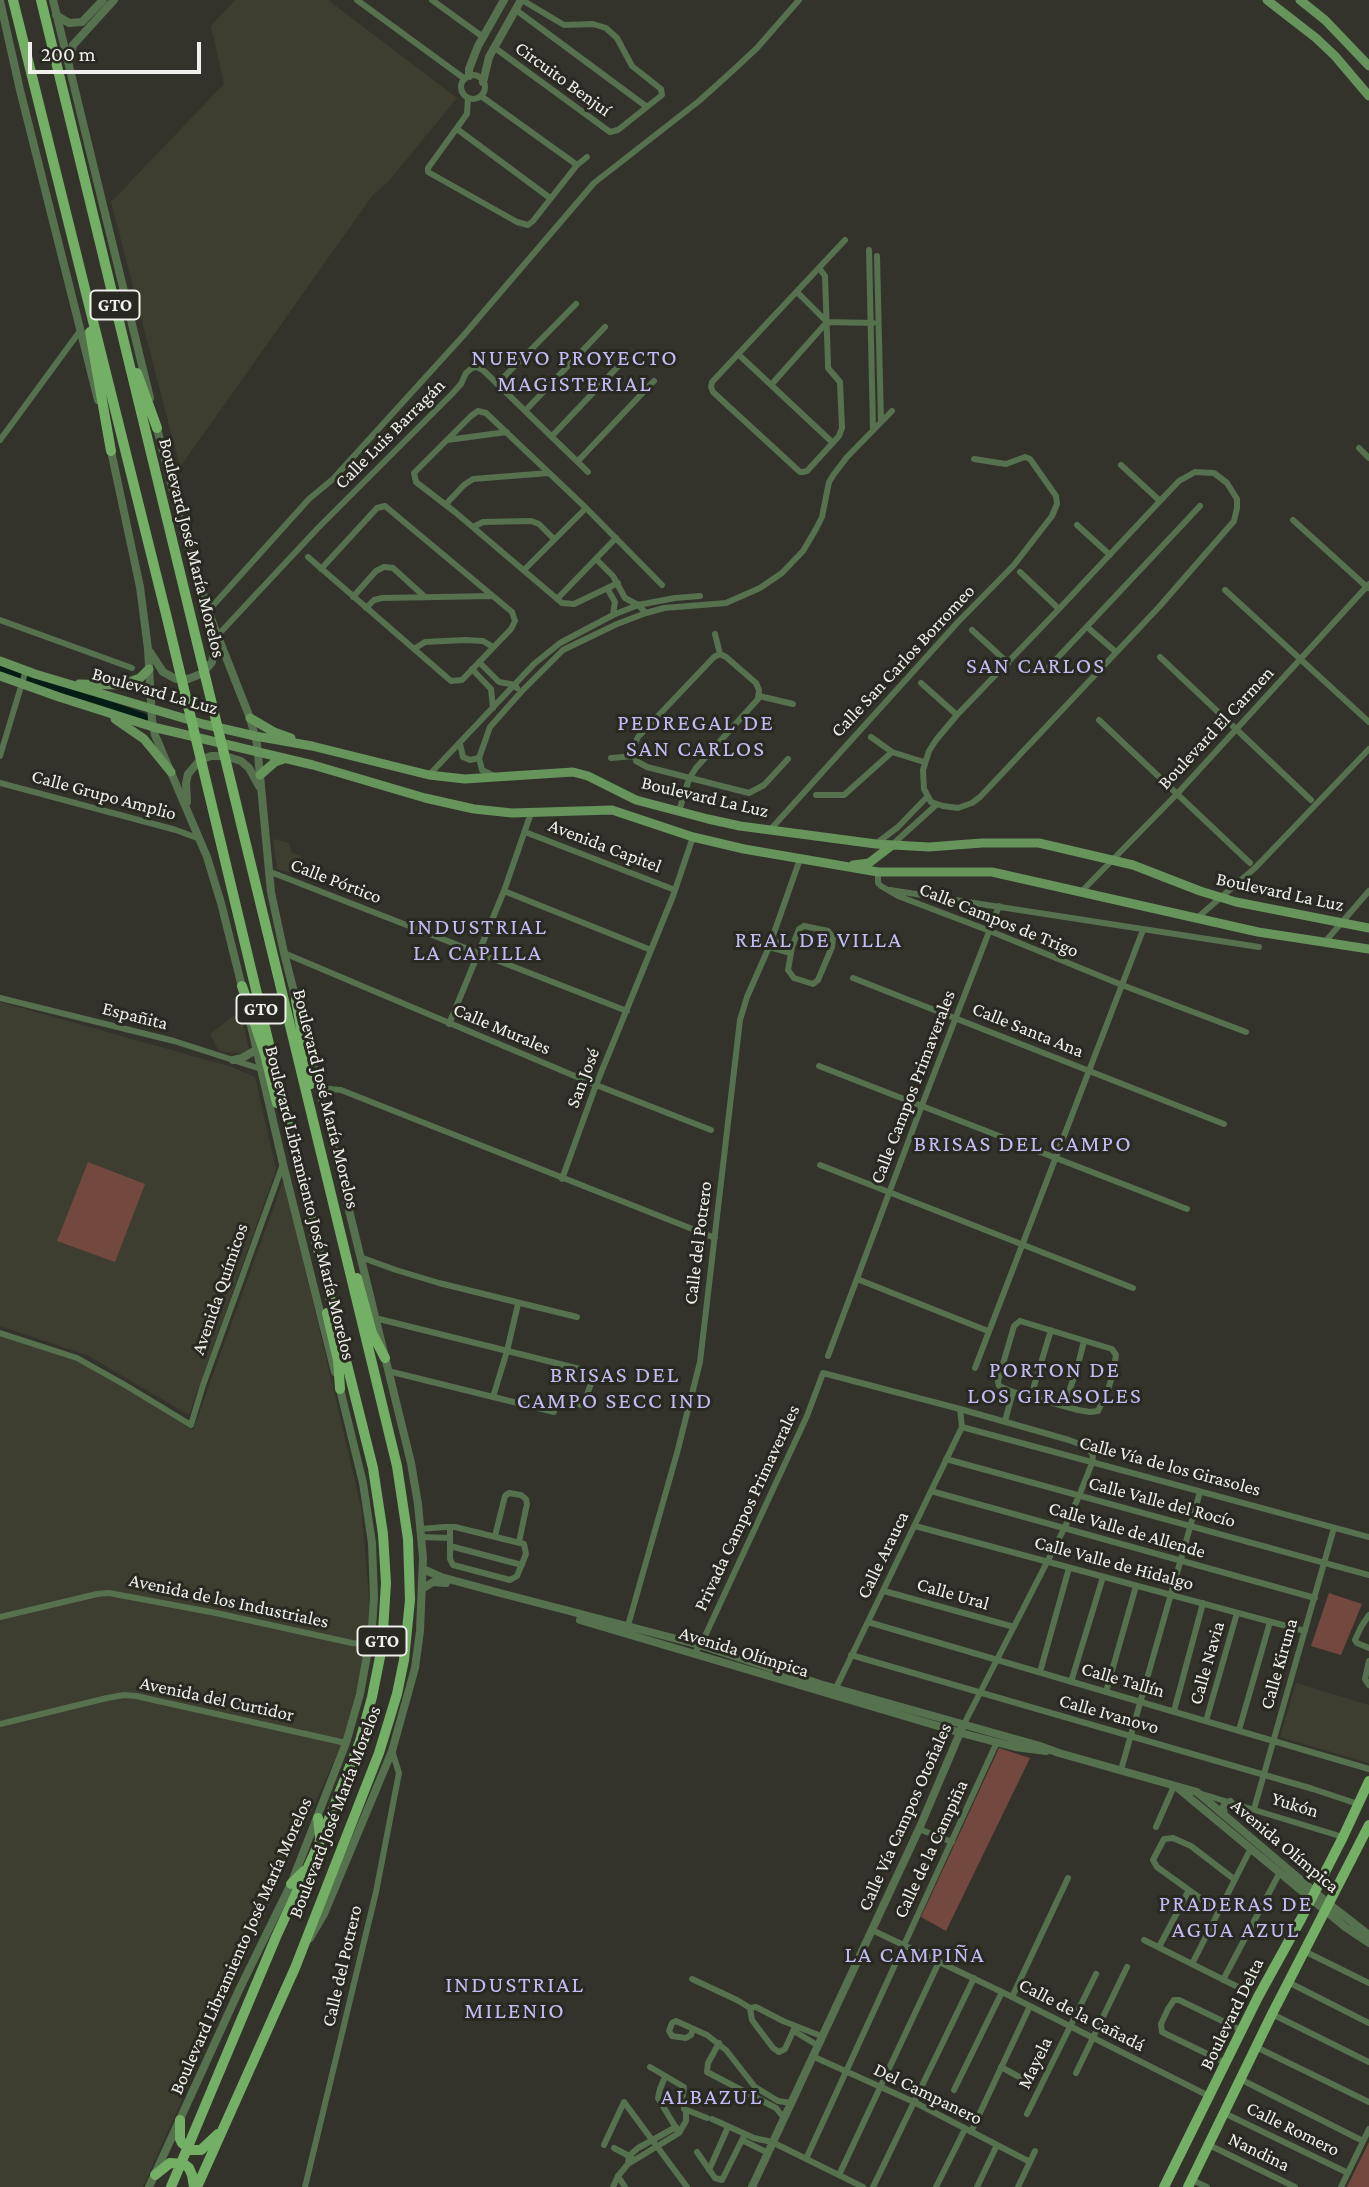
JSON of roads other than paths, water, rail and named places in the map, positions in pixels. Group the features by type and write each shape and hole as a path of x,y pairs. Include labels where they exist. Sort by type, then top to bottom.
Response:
{"main road":[{"name":"Boulevard José María Morelos","path":"13,0 166,614 376,1484 383,1534 386,1583 382,1647 360,1741 310,1865 246,2006 171,2187"},
{"name":"Boulevard José María Morelos","path":"41,0 344,1245 405,1508 410,1564 410,1600 404,1660 379,1753 302,1949 195,2187"},
{"path":"1267,0 1316,38 1369,96"},
{"path":"1300,0 1325,20 1369,66"},
{"path":"89,303 89,326 111,451"},
{"path":"121,332 157,428"},
{"name":"Boulevard La Luz","path":"0,660 23,677 104,712 449,803 490,811 531,813 612,810 730,847 877,872 992,872 1258,932 1369,949"},
{"path":"72,685 122,685 140,678 149,669"},
{"name":"Boulevard La Luz","path":"0,676 72,685 203,724 313,746 429,775 465,779 573,772 636,800 740,826 891,846 1030,842 1051,845 1137,866 1220,898 1369,928"},
{"path":"104,712 145,739 171,772"},
{"path":"250,718 274,732 313,746"},
{"path":"260,775 275,762 286,759"},
{"path":"632,816 636,800"},
{"path":"876,844 879,856 877,872"},
{"path":"844,867 869,863 891,846"},
{"path":"242,986 282,1120 293,1143"},
{"path":"296,1000 313,1097 314,1123"},
{"path":"344,1245 356,1275 372,1332 385,1358"},
{"path":"320,1257 322,1285 338,1360 340,1389"},
{"name":"Boulevard Delta","path":"1164,2187 1369,1781"},
{"path":"318,1818 320,1841"},
{"name":"Boulevard Delta","path":"1190,2183 1304,1951 1365,1844 1369,1825"},
{"path":"291,1884 310,1865"},
{"path":"1253,2009 1264,2014 1266,2026"},
{"path":"180,2120 180,2139 186,2147 195,2151 205,2148 223,2129"},
{"path":"155,2175 170,2163 184,2164 189,2168 195,2187"}],"street":[{"name":"Boulevard Libramiento José María Morelos","path":"53,0 183,531 255,736 259,753 268,871 284,953 411,1463 421,1533 423,1569 415,1668 392,1751 324,1914 302,1949"},
{"path":"57,15 69,23 82,22 103,0"},
{"path":"69,65 73,46 114,0"},
{"path":"357,0 467,78 477,76 485,89 481,96 468,98"},
{"path":"432,0 483,37"},
{"path":"504,0 483,37 461,89 468,98 467,114 428,168 429,174 528,225 577,164 587,157"},
{"path":"483,82 489,57 521,0 564,25 593,24 613,33 632,66 662,90 661,97 647,107"},
{"path":"209,610 464,336 594,183 699,101 757,48 799,0"},
{"name":"Boulevard Libramiento José María Morelos","path":"0,1 135,559 148,649 156,741 200,839 222,903 368,1510 373,1587 369,1645 360,1694 346,1743 291,1884 149,2187"},
{"path":"500,9 514,13"},
{"name":"Circuito Benjuí","path":"495,48 606,130 618,130 647,107 514,13"},
{"path":"481,96 577,164"},
{"path":"457,130 550,198"},
{"path":"819,268 825,276 828,368 840,382 841,432 807,471 800,472 713,392 712,382 845,240"},
{"path":"869,250 881,422"},
{"path":"873,430 872,379 877,256"},
{"path":"797,292 827,323 875,323"},
{"path":"497,384 576,304"},
{"path":"771,385 827,323"},
{"path":"526,411 605,327"},
{"path":"0,440 80,331"},
{"path":"738,354 832,443"},
{"path":"552,436 628,356"},
{"name":"Calle Luis Barragán","path":"218,635 318,527 451,395 474,367 480,368 588,472"},
{"path":"872,379 880,379"},
{"path":"578,461 654,381"},
{"path":"618,583 574,604 565,605 446,504 416,482 414,473 471,416 478,411 486,413 663,584"},
{"path":"497,777 482,770 479,758 490,727 563,650 646,613 664,608 726,603 760,588 782,573 803,551 817,529 829,482 847,457 892,411"},
{"path":"447,440 507,432"},
{"path":"1359,448 1369,458"},
{"name":"Calle San Carlos Borromeo","path":"770,830 949,632 1014,565 1056,510 1056,496 1030,459 1025,457 1006,464 974,459"},
{"path":"1121,465 1160,501"},
{"path":"1195,472 1207,472 1214,473 1227,483 1237,499 1237,508 1234,522 1224,534 980,797 964,807 936,804 927,797 923,779 925,762 936,740 1160,501 1179,481 1195,472"},
{"path":"446,504 473,479 550,473"},
{"path":"307,557 451,681 462,680 511,629 515,621 512,612 385,506 377,508 321,569"},
{"path":"1048,668 1200,506"},
{"path":"524,570 586,508"},
{"path":"1293,520 1368,587"},
{"path":"473,527 483,522 531,521 539,524 554,539"},
{"path":"1077,525 1110,555"},
{"path":"557,599 616,538"},
{"path":"596,559 618,583 625,598 639,605 646,613"},
{"path":"353,597 376,571 384,567 393,568 425,597"},
{"path":"1020,572 1059,609"},
{"name":"Boulevard El Carmen","path":"1082,891 1177,794 1368,587"},
{"path":"607,588 615,602 613,615"},
{"path":"1225,590 1369,722"},
{"path":"366,608 374,600 382,598 492,596"},
{"path":"429,775 545,653 559,643 613,615 639,605 664,599 700,596"},
{"path":"615,602 625,598"},
{"path":"0,620 132,667"},
{"path":"1087,627 1116,652"},
{"path":"972,630 1008,663"},
{"path":"679,811 689,779 707,755 757,703 759,696 756,683 720,654 715,634"},
{"path":"148,649 163,672 176,679 187,680 201,674 212,662 218,635"},
{"path":"414,649 425,642 465,640 483,640 493,647"},
{"path":"720,654 713,657 638,737 635,743 636,761 647,767 689,779 749,793 764,785 788,759"},
{"path":"1160,657 1311,800"},
{"path":"479,662 499,682 514,685 521,692"},
{"path":"472,669 491,689 493,708"},
{"path":"0,756 23,677"},
{"path":"491,689 499,682"},
{"path":"921,683 957,715"},
{"path":"759,696 793,704"},
{"path":"0,718 10,721"},
{"path":"1099,720 1250,863"},
{"path":"871,737 892,752 925,762"},
{"path":"460,744 463,757 470,760 479,758"},
{"path":"1197,918 1256,867 1369,749"},
{"path":"816,795 844,795 892,752"},
{"path":"195,828 187,799 186,783 188,774 200,760 211,756 225,756 242,761 249,768 261,791"},
{"path":"611,758 634,756"},
{"name":"Calle Grupo Amplio","path":"0,783 176,830 200,839"},
{"path":"876,844 898,827 927,797"},
{"path":"891,846 936,804"},
{"path":"449,1024 504,891 531,813"},
{"path":"898,827 904,833"},
{"name":"Avenida Capitel","path":"525,832 675,890"},
{"name":"San José","path":"562,1179 596,1085 675,890 693,837"},
{"name":"Calle del Potrero","path":"627,1630 697,1374 740,1020 800,859"},
{"name":"Calle Pórtico","path":"268,871 627,1011"},
{"path":"877,872 878,883 885,889 1259,947"},
{"name":"Calle Campos de Trigo","path":"885,889 1246,1032"},
{"path":"504,891 652,950"},
{"path":"1324,943 1369,891"},
{"name":"Calle Campos Primaverales","path":"857,1279 999,906"},
{"path":"803,927 828,931 833,938 832,947 816,983 806,983 789,973 787,967 792,950 799,929 803,927"},
{"path":"975,1368 1143,930"},
{"path":"770,944 792,950"},
{"name":"Calle Murales","path":"284,953 596,1085 710,1129"},
{"name":"Calle Santa Ana","path":"853,978 1224,1124"},
{"name":"Españita","path":"0,998 174,1041 261,1069"},
{"path":"233,1060 248,1056 256,1050"},
{"path":"819,1066 1187,1209"},
{"path":"319,1088 341,1090 715,1238"},
{"name":"Avenida Químicos","path":"0,1332 77,1359 191,1425 283,1164"},
{"path":"820,1165 1133,1288"},
{"path":"360,1256 396,1270 518,1304 577,1317"},
{"path":"828,1356 857,1279 988,1331"},
{"path":"492,1398 518,1304"},
{"path":"375,1318 584,1370 593,1378 584,1403 573,1404"},
{"path":"1025,1321 1051,1330 1110,1346 1115,1353 1108,1391 1100,1408 1095,1412 1013,1392 999,1386 1014,1326 1025,1321"},
{"path":"1031,1396 1051,1330"},
{"path":"1064,1405 1084,1340"},
{"path":"388,1371 554,1412"},
{"name":"Privada Campos Primaverales","path":"697,1649 807,1416 823,1373 960,1409"},
{"path":"1005,1421 1013,1392"},
{"path":"962,1427 960,1409 1087,1447 1093,1452 1092,1463"},
{"name":"Calle Arauca","path":"834,1692 962,1427"},
{"name":"Calle Vía de los Girasoles","path":"962,1427 1369,1537"},
{"name":"Calle Valle del Rocío","path":"946,1459 1369,1575"},
{"name":"Calle Vía Campos Otoñales","path":"752,2187 919,1829 962,1728 1064,1529 1092,1463"},
{"name":"Calle Valle de Allende","path":"931,1491 1315,1598"},
{"path":"1121,1770 1200,1492"},
{"path":"495,1536 505,1496 509,1493 515,1494 527,1501 519,1542"},
{"name":"Calle Valle de Hidalgo","path":"915,1526 1305,1631"},
{"path":"421,1533 450,1527 465,1528 524,1544 526,1549 522,1565 515,1578 506,1580 453,1565 450,1561 450,1527"},
{"name":"Calle Kiruna","path":"1254,1809 1334,1528"},
{"path":"421,1533 522,1565"},
{"path":"1040,1672 1069,1567"},
{"name":"Avenida Olímpica","path":"423,1569 441,1577 627,1630"},
{"path":"1071,1682 1103,1577"},
{"name":"Avenida Olímpica","path":"422,1588 442,1581 697,1649 834,1692 962,1728 1040,1746 1197,1792 1223,1814 1280,1872 1313,1894"},
{"path":"1106,1692 1136,1587"},
{"name":"Calle Ural","path":"884,1591 1014,1627"},
{"name":"Avenida de los Industriales","path":"0,1617 109,1593 369,1645"},
{"path":"1174,1711 1203,1604"},
{"name":"Calle Navia","path":"1206,1721 1237,1613"},
{"path":"1369,1615 1355,1638 1359,1645 1369,1648"},
{"name":"Calle Tallín","path":"868,1622 1369,1769"},
{"path":"1239,1730 1270,1622"},
{"name":"Calle Ivanovo","path":"852,1655 1358,1804"},
{"path":"1369,1661 1365,1679 1369,1685"},
{"name":"Avenida del Curtidor","path":"0,1724 124,1695 346,1743"},
{"name":"Avenida Olímpica","path":"962,1728 997,1742 1059,1753"},
{"name":"Calle de la Campiña","path":"806,2159 997,1742"},
{"name":"Calle del Potrero","path":"306,2187 376,1892 399,1773 392,1751"},
{"path":"1156,1827 1175,1786"},
{"name":"Avenida Olímpica","path":"1175,1786 1191,1801 1254,1845 1313,1894 1327,1911 1356,1936 1369,1943"},
{"name":"Yukón","path":"1197,1792 1343,1836"},
{"path":"1223,1814 1224,1806 1230,1802"},
{"path":"919,1829 952,1842"},
{"path":"1218,1911 1153,1864 1153,1860 1165,1838 1173,1838 1191,1846 1234,1879"},
{"path":"1192,1965 1234,1879 1254,1845"},
{"path":"1223,1980 1280,1872"},
{"path":"1013,1997 1068,1878"},
{"path":"1159,1947 1189,1890"},
{"name":"Avenida Olímpica","path":"1327,1911 1369,1934"},
{"name":"Calle de la Cañadá","path":"872,1930 1013,1997 1211,2097"},
{"path":"1144,1940 1244,1990"},
{"path":"1304,1951 1369,1983"},
{"path":"839,2175 939,1962"},
{"path":"1076,2073 1127,1967"},
{"name":"Mayela","path":"1027,2115 1096,1974"},
{"path":"873,2187 974,1978"},
{"path":"692,1979 750,2008 756,2007 819,2041"},
{"path":"1288,1982 1369,2023"},
{"path":"954,2090 1002,1992"},
{"path":"1227,2064 1162,2032 1161,2024 1174,2001 1179,2000 1243,2031"},
{"path":"936,2187 968,2131 1030,2006"},
{"path":"750,2008 752,2020 779,2052 785,2049 794,2029"},
{"path":"1272,2014 1369,2063"},
{"path":"693,2029 719,2043 762,2097 784,2118"},
{"path":"719,2043 708,2063 707,2072 740,2089 792,2103"},
{"path":"1256,2047 1369,2102"},
{"name":"Del Campanero","path":"812,2056 914,2102 1030,2162"},
{"path":"613,2187 631,2160 678,2130 686,2121 682,2102 684,2087 650,2067"},
{"path":"1001,2067 1023,2079"},
{"path":"666,2077 658,2098 678,2130"},
{"path":"740,2089 747,2077"},
{"path":"1240,2078 1363,2141"},
{"path":"604,2145 624,2102 687,2187"},
{"path":"684,2109 728,2127 768,2153"},
{"name":"Calle Romero","path":"1224,2113 1348,2173"},
{"path":"709,2170 728,2127"},
{"path":"1340,2187 1369,2129"},
{"path":"744,2137 772,2142 863,2187"},
{"path":"697,2152 715,2178 722,2180 744,2137"},
{"path":"977,2187 997,2145"},
{"name":"Nandina","path":"1209,2145 1295,2187"},
{"path":"614,2148 631,2160"},
{"path":"1018,2187 1035,2151"},
{"path":"618,2176 625,2187"},
{"path":"1190,2183 1207,2187"}],"waterway":[{"path":"0,668 143,718"}],"district":[{"name":"NUEVO PROYECTO MAGISTERIAL","path":"575,371"},
{"name":"SAN CARLOS","path":"1036,666"},
{"name":"PEDREGAL DE SAN CARLOS","path":"696,736"},
{"name":"INDUSTRIAL LA CAPILLA","path":"478,940"},
{"name":"REAL DE VILLA","path":"819,940"},
{"name":"BRISAS DEL CAMPO","path":"1023,1144"},
{"name":"PORTON DE LOS GIRASOLES","path":"1055,1383"},
{"name":"BRISAS DEL CAMPO SECC IND","path":"615,1388"},
{"name":"PRADERAS DE AGUA AZUL","path":"1236,1917"},
{"name":"LA CAMPIÑA","path":"915,1955"},
{"name":"INDUSTRIAL MILENIO","path":"515,1998"},
{"name":"ALBAZUL","path":"712,2097"}]}
